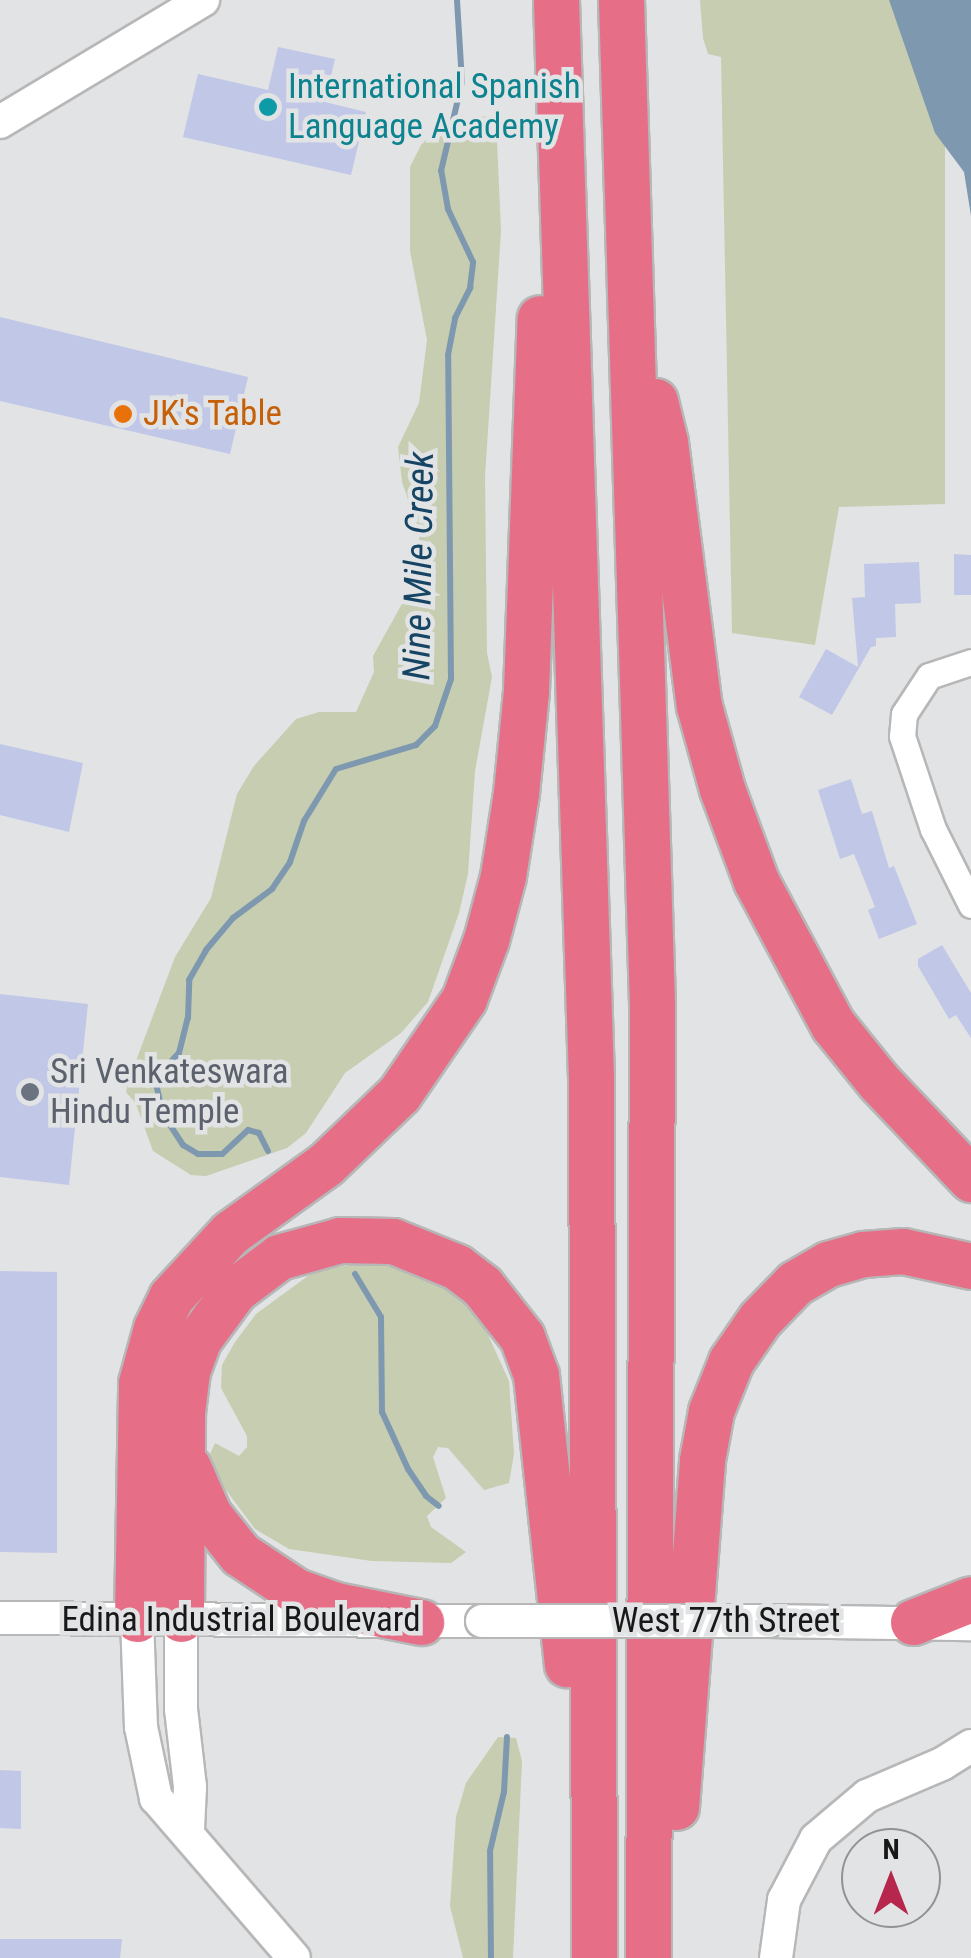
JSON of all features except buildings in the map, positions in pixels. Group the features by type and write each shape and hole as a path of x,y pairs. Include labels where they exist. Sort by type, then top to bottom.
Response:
{"highway":[{"path":"556,0 591,1077 594,1958"},
{"path":"621,0 652,1006 648,1958"},
{"path":"159,1619 142,1383 156,1328 171,1297 196,1264 230,1233 326,1164 399,1094 464,998 486,940 506,860 524,708 541,302 560,127"},
{"path":"630,291 665,442 699,706 722,789 756,881 833,1024 879,1082 971,1179"},
{"path":"159,1619 182,1454 187,1371 198,1340 235,1290 279,1257 340,1240 392,1241 457,1267 505,1312 522,1337 536,1375 566,1650 582,1958"},
{"path":"660,1958 702,1460 710,1411 731,1361 760,1319 794,1283 828,1264 863,1254 902,1251 971,1266"},
{"path":"182,1454 209,1514 240,1554 296,1591 336,1605 421,1622"},
{"path":"913,1622 971,1599"}],"street":[{"path":"0,122 203,0"},
{"path":"971,662 928,676 914,694 903,725 908,760 932,828 971,905"},
{"name":"Edina Industrial Boulevard","path":"0,1618 482,1621"},
{"path":"159,1619 181,1709 190,1787 188,1829"},
{"path":"159,1619 146,1764 156,1798 188,1829 264,1928 294,1958"},
{"name":"West 77th Street","path":"482,1621 971,1624"},
{"path":"776,1958 784,1900 816,1839 867,1796 957,1765 971,1746"}],"green space":[{"path":"700,0 945,0 945,504 839,507 815,645 732,633 721,57 708,54"},
{"path":"477,116 489,117 497,141 501,231 485,477 487,653 492,677 475,771 468,874 459,913 428,1002 401,1033 345,1073 306,1133 287,1148 206,1176 191,1175 153,1151 136,1104 126,1092 128,1082 175,957 211,898 237,794 254,766 296,719 319,712 356,712 374,672 373,656 413,584 420,533 402,482 398,447 419,403 427,340 410,251 410,167 421,145 440,126"},
{"path":"371,1262 413,1268 456,1292 485,1328 509,1381 514,1454 509,1483 484,1490 448,1448 438,1447 433,1457 446,1498 427,1516 431,1527 466,1552 451,1563 372,1561 289,1549 255,1529 214,1474 210,1454 215,1443 239,1456 247,1447 247,1436 221,1388 222,1365 235,1342 256,1314 316,1270"},
{"path":"498,1737 516,1738 522,1761 513,1958 463,1958 450,1906 456,1817 466,1783"}],"water":[{"path":"889,0 971,0 971,216 964,172 935,133"}],"waterway":[{"name":"Nine Mile Creek","path":"268,1151 259,1133 248,1130 222,1154 198,1154 183,1145 163,1114 157,1087 164,1069 179,1053 188,1018 189,980 206,950 233,918 272,889 290,862 304,821 336,769 416,745 435,726 451,679 448,355 455,318 470,288 473,262 448,209 441,171 462,82 457,0"},
{"name":"Nine Mile Creek","path":"355,1274 381,1317 382,1412 408,1469 426,1496 439,1506"},
{"name":"Nine Mile Creek","path":"491,1958 490,1851 504,1792 507,1737"}],"place":[{"name":"International Spanish Language Academy","path":"268,107"},
{"name":"JK's Table","path":"123,414"},
{"name":"Sri Venkateswara Hindu Temple","path":"30,1092"}]}
